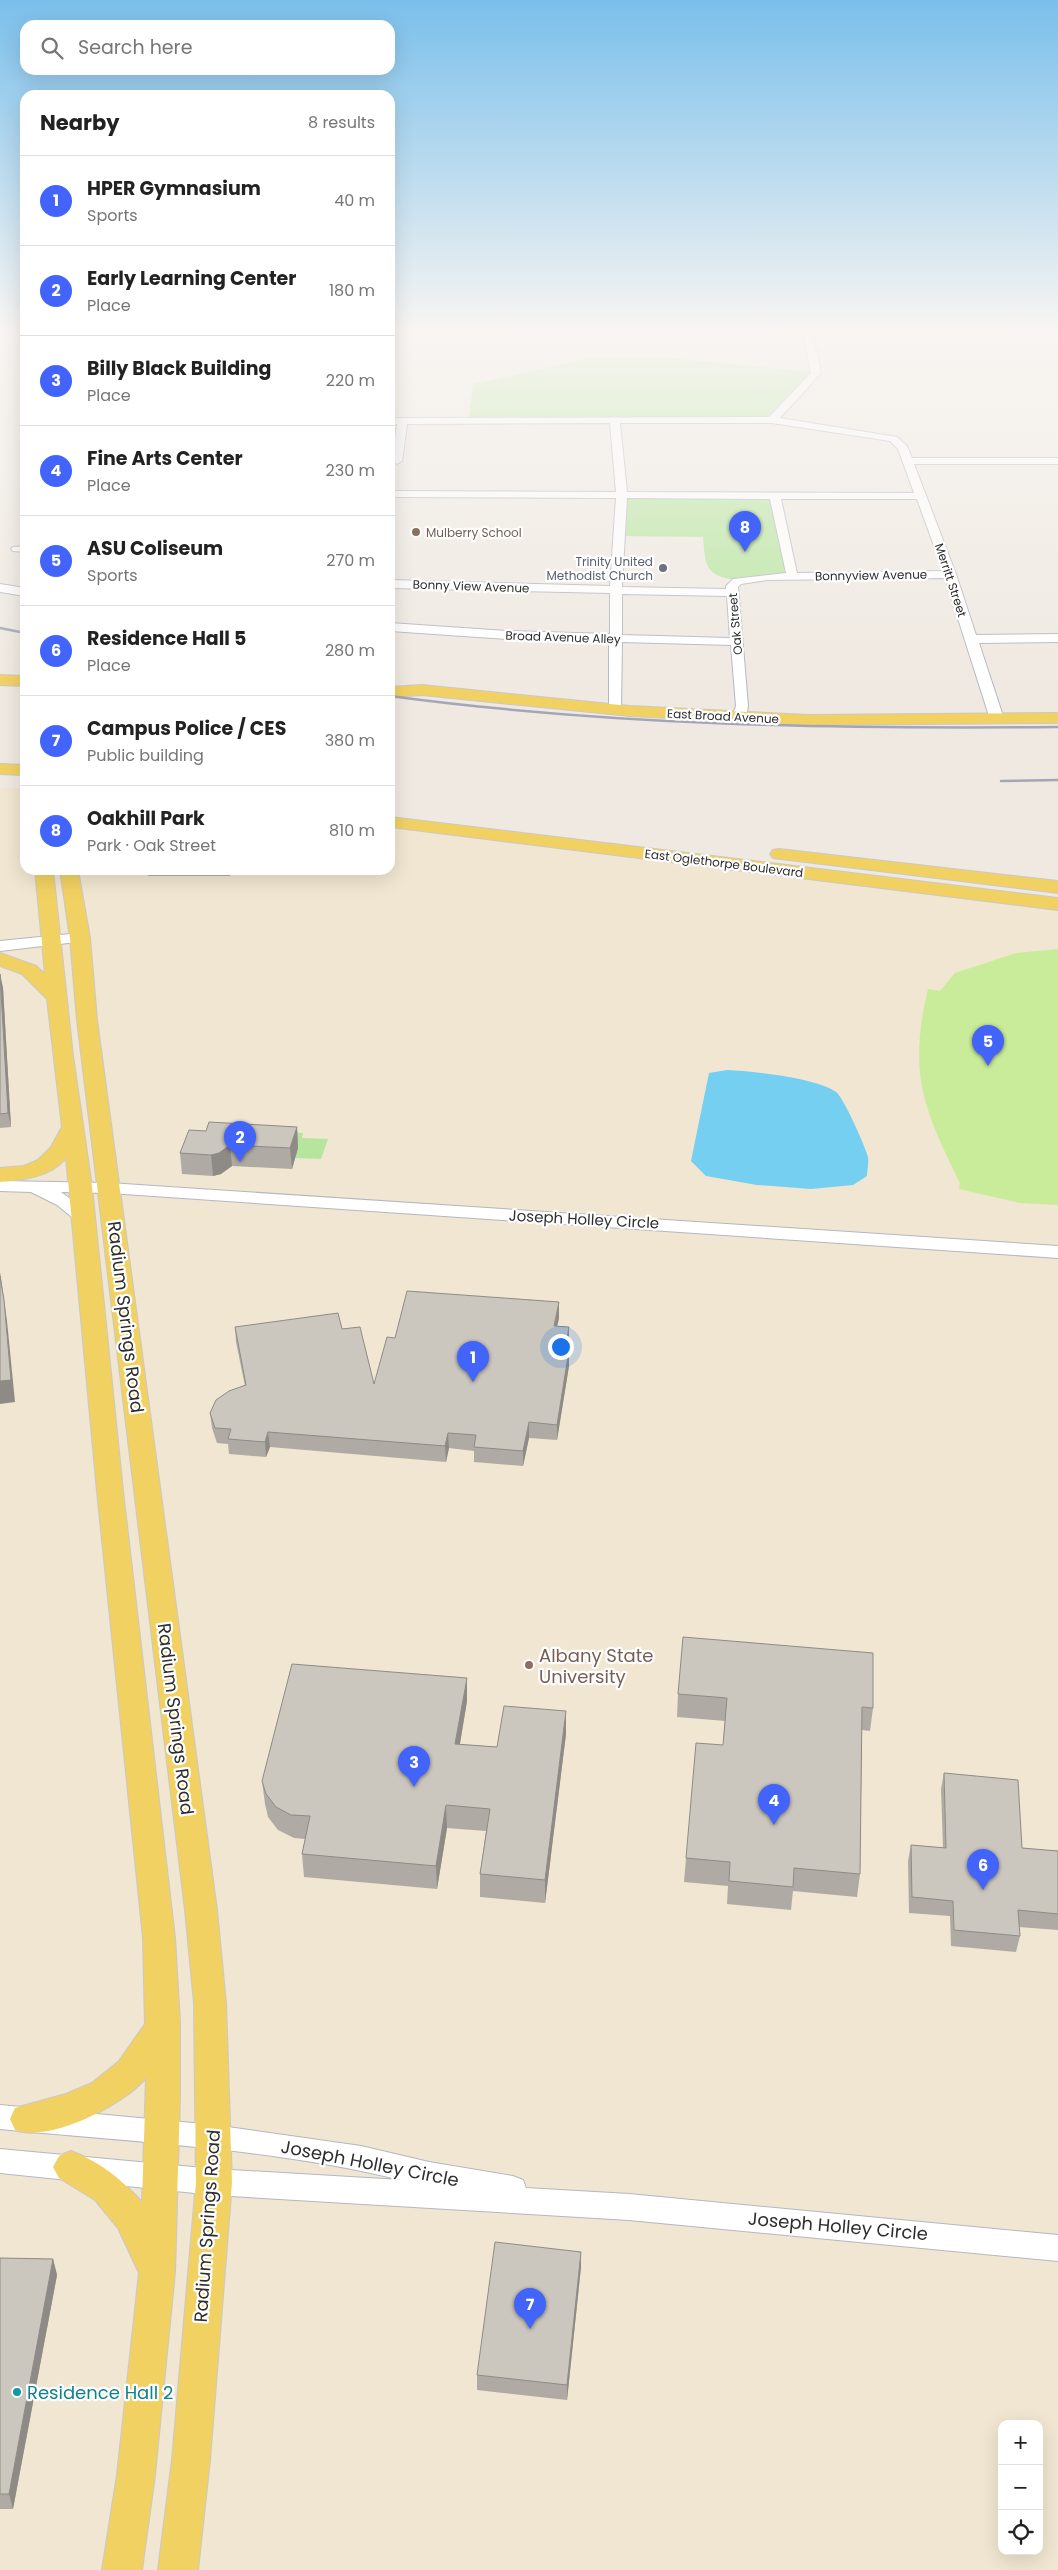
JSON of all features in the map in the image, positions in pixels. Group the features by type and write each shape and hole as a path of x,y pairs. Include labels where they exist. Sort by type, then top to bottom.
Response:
{"main road":[{"path":"0,680 20,681"},
{"name":"East Broad Avenue","path":"395,692 422,690 615,710 809,720 1058,718"},
{"path":"0,769 20,770"},
{"path":"0,785 20,785"},
{"name":"East Oglethorpe Boulevard","path":"395,808 1058,887"},
{"name":"East Oglethorpe Boulevard","path":"395,823 1058,904"},
{"name":"Radium Springs Road","path":"45,875 57,997 81,1185 122,1607 159,1938 163,2023 162,2132 157,2272 136,2475 122,2570"},
{"name":"Radium Springs Road","path":"70,875 80,938 88,1020 201,1910 210,2003 214,2182 191,2460 178,2570"},
{"path":"0,959 30,970 57,997"},
{"path":"4,1181 42,1167 56,1158 65,1146 73,1126"},
{"path":"14,2118 63,2112 104,2094 125,2078 142,2058 163,2023"},
{"path":"71,2167 107,2189 132,2216 157,2272"}],"street":[{"path":"397,461 399,446"},
{"path":"615,710 616,590 622,495 617,446"},
{"name":"Merritt Street","path":"901,446 908,460 950,574 954,592 997,719"},
{"path":"908,460 1058,461"},
{"path":"395,494 921,496"},
{"path":"775,495 792,576"},
{"name":"Bonnyview Avenue","path":"792,576 950,574"},
{"name":"Oak Street","path":"739,717 742,706 732,586 737,581 792,576"},
{"name":"Bonny View Avenue","path":"395,584 732,593"},
{"path":"0,588 20,591"},
{"name":"Broad Avenue Alley","path":"395,627 507,635 736,642"},
{"path":"970,639 1058,638"},
{"path":"0,946 80,938"},
{"path":"4,1181 48,1192 68,1203 84,1218"},
{"name":"Joseph Holley Circle","path":"4,1181 1058,1252"},
{"name":"Joseph Holley Circle","path":"14,2118 214,2137 361,2158 429,2175 619,2206"},
{"name":"Joseph Holley Circle","path":"0,2161 214,2182 619,2206 1058,2248"}],"shaded area":[{"name":"Albany State University","path":"0,788 20,788 20,875 395,875 395,825 1058,906 1058,2570 0,2570"}],"green space":[{"path":"623,495 774,496 789,575 746,580 724,578 715,574 709,568 704,553 703,537 620,536"},
{"path":"1058,949 1058,1205 1020,1203 959,1189 960,1183 928,1111 923,1089 919,1044 928,989 940,991 955,973 1016,953"},
{"path":"217,1127 303,1133 302,1138 328,1139 321,1159 295,1158"}],"water":[{"path":"727,1070 799,1079 827,1087 836,1092 849,1112 866,1151 868,1159 867,1176 853,1185 811,1189 757,1185 706,1176 691,1161 709,1073"}],"building":[{"path":"0,974 8,1113 0,1114"},
{"path":"209,1122 297,1127 290,1148 230,1145 219,1153 211,1155 180,1153 189,1130 206,1131"},
{"path":"0,1276 11,1380 0,1381"},
{"path":"407,1291 559,1302 554,1326 569,1327 565,1350 569,1350 557,1425 529,1422 523,1451 474,1447 476,1435 448,1433 445,1446 268,1432 265,1442 228,1439 231,1429 215,1428 210,1413 216,1400 229,1391 246,1385 235,1327 338,1313 342,1329 360,1327 374,1384 387,1337 395,1338"},
{"path":"683,1637 873,1653 873,1708 862,1707 860,1874 794,1868 793,1887 729,1881 730,1862 686,1858 696,1743 723,1745 727,1698 678,1694"},
{"path":"292,1664 467,1678 455,1744 497,1747 504,1706 566,1711 545,1880 480,1874 490,1809 446,1805 436,1866 302,1854 310,1816 291,1815 276,1807 266,1794 262,1781"},
{"path":"944,1773 1018,1780 1022,1848 1058,1851 1058,1914 1018,1910 1020,1936 954,1930 953,1901 912,1897 911,1845 946,1848"},
{"path":"495,2242 581,2252 567,2385 477,2375"},
{"name":"Residence Hall 2","path":"0,2258 53,2259 9,2494 0,2494"}],"railway":[{"path":"0,628 20,632"},
{"path":"395,697 557,714 724,724 890,727 1058,727"},
{"path":"1001,781 1058,780"}],"place":[{"name":"Mulberry School","path":"416,532"},
{"name":"Oakhill Park","path":"745,552"},
{"name":"Trinity United Methodist Church","path":"663,568"},
{"name":"ASU Coliseum","path":"988,1066"},
{"name":"Early Learning Center","path":"240,1162"},
{"name":"HPER Gymnasium","path":"473,1382"},
{"name":"Albany State University","path":"529,1665"},
{"name":"Billy Black Building","path":"414,1787"},
{"name":"Fine Arts Center","path":"774,1825"},
{"name":"Residence Hall 5","path":"983,1890"},
{"name":"Campus Police / CES","path":"530,2329"},
{"name":"Residence Hall 2","path":"17,2392"}]}
